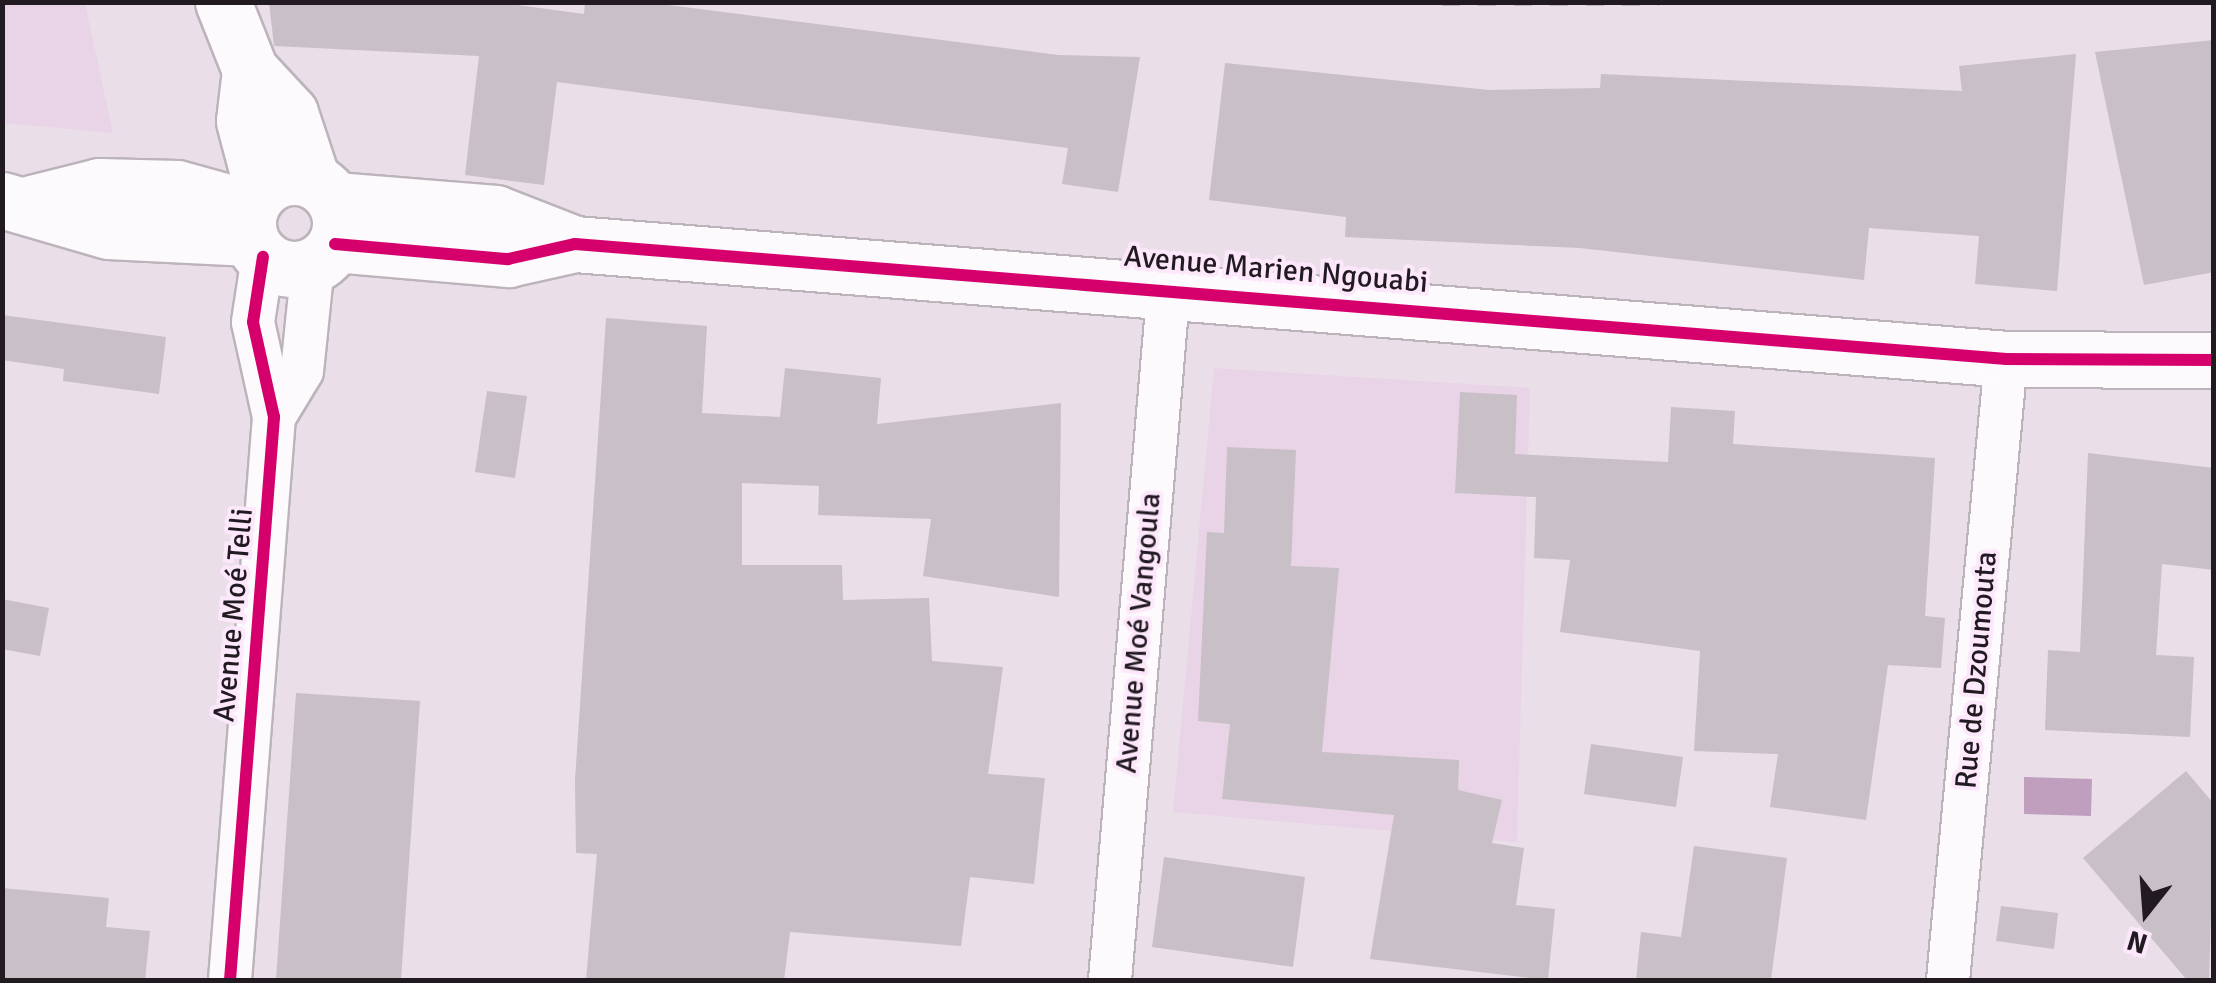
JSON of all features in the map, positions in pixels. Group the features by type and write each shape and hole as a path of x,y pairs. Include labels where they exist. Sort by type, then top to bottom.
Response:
{"main road":[{"path":"223,2 250,70 244,121 290,222"},
{"name":"Avenue Marien Ngouabi","path":"17,201 99,186 157,188 290,222 508,259 575,244 1170,285 2006,359 2214,360"}],"street":[{"name":"Avenue Moé Telli","path":"230,980 274,417 252,322 290,222"},
{"name":"Avenue Moé Telli","path":"274,417 302,371 290,222"},
{"name":"Avenue Moé Vangoula","path":"1110,980 1170,285"},
{"name":"Rue de Dzoumouta","path":"1948,980 2006,359"}],"shaded area":[{"path":"2,3 85,3 113,133 3,123"},
{"path":"1214,368 1530,388 1517,842 1173,812"},
{"path":"2024,777 2092,779 2091,816 2024,814"}],"building":[{"path":"269,2 494,2 584,14 585,2 645,2 1058,55 1140,57 1118,192 1062,184 1068,148 557,82 544,185 465,175 479,56 274,46"},
{"path":"2214,40 2214,272 2144,285 2095,52"},
{"path":"2076,54 2057,291 1975,284 1979,236 1869,228 1864,280 1580,248 1345,237 1346,217 1209,200 1225,63 1489,90 1600,88 1601,74 1962,91 1959,66"},
{"path":"2,315 166,337 159,394 63,381 64,369 2,360"},
{"path":"606,318 707,326 702,413 780,417 785,368 881,378 877,424 1061,403 1059,597 923,576 931,519 818,515 819,486 742,483 742,565 842,565 843,600 929,598 932,661 1003,667 988,774 1045,778 1034,884 970,877 961,946 790,932 784,980 586,980 597,854 576,853 575,780"},
{"path":"487,391 527,396 515,478 475,472"},
{"path":"1460,392 1517,395 1515,454 1668,462 1671,407 1735,411 1733,444 1935,458 1925,616 1945,618 1941,668 1888,665 1866,820 1770,807 1778,754 1694,751 1700,651 1560,632 1570,560 1534,558 1536,497 1455,493"},
{"path":"1227,447 1296,450 1291,566 1339,568 1322,752 1459,760 1458,790 1502,800 1492,843 1524,848 1516,905 1555,909 1548,980 1370,959 1394,815 1222,799 1230,724 1198,721 1207,532 1224,533"},
{"path":"2088,453 2214,468 2214,570 2162,564 2156,655 2194,657 2190,737 2045,730 2048,650 2080,652"},
{"path":"2,599 49,608 40,656 2,649"},
{"path":"296,693 420,701 401,980 276,980"},
{"path":"1591,744 1683,757 1676,807 1584,794"},
{"path":"2186,771 2214,804 2209,980 2187,980 2083,858"},
{"path":"1694,846 1787,858 1771,980 1636,980 1641,932 1681,937"},
{"path":"1164,857 1305,877 1293,967 1152,947"},
{"path":"2,888 109,898 106,927 150,931 145,980 2,980"},
{"path":"2001,906 2058,913 2054,949 1996,941"}],"railway":[{"path":"1442,2 1659,2"}],"cycle path":[{"path":"335,244 508,259 575,244 2006,359 2214,360"},
{"path":"230,980 274,417 253,322 263,257"}]}
